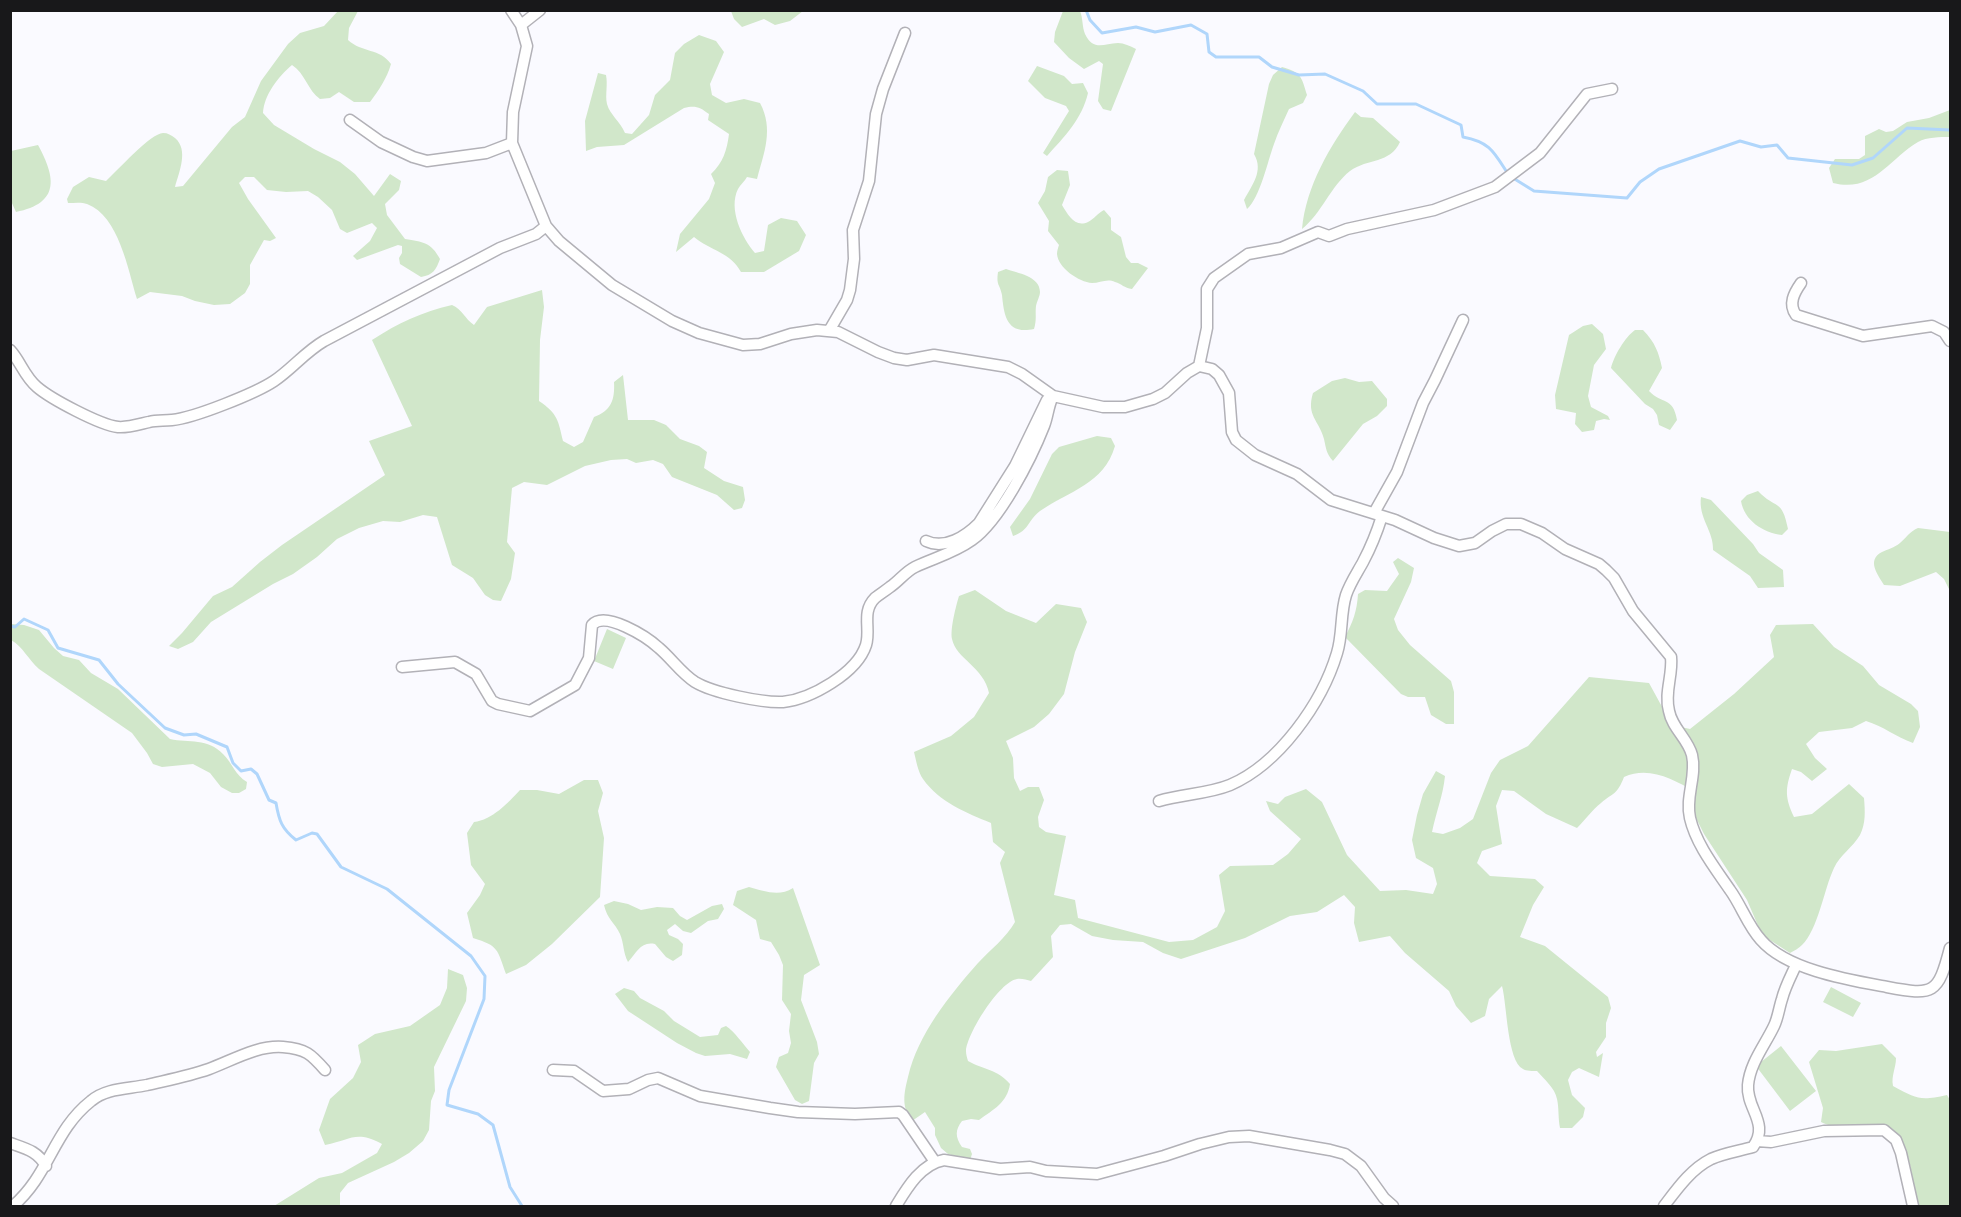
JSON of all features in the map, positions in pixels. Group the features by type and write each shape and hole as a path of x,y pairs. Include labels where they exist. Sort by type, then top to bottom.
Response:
{"street":[{"path":"511,10 526,38 527,52 513,112 512,143 546,226 559,241 612,285 672,321 699,333 729,342 753,345 791,334 829,330 843,334 894,358 907,360 934,355 1008,367 1018,371 1051,395 1103,407 1135,405 1165,393 1187,373 1199,366 1212,369 1225,384 1231,404 1232,432 1236,440 1265,460 1297,474 1331,500 1459,546 1475,543 1506,524 1521,524 1542,533 1565,549 1599,564 1610,573 1633,611 1671,657 1672,666 1667,698 1669,712 1692,754 1693,766 1688,808 1689,817 1699,842 1739,903 1757,936 1775,952 1796,965 1861,982 1922,992 1930,989 1942,978 1950,948"},
{"path":"521,26 540,10"},
{"path":"829,330 847,300 850,290 854,260 853,230 869,181 872,141 879,101 905,33"},
{"path":"1199,366 1207,328 1207,289 1220,273 1248,254 1281,248 1318,232 1329,236 1347,229 1434,210 1494,187 1549,143 1587,94 1612,89"},
{"path":"350,120 381,142 412,157 427,161 486,153 512,143"},
{"path":"10,350 29,380 38,388 63,404 96,419 118,427 157,420 173,420 230,401 265,386 324,341 500,248 536,234 546,226"},
{"path":"1801,283 1792,301 1791,309 1796,315 1863,336 1932,326 1944,332 1950,341"},
{"path":"1159,801 1220,788 1241,779 1280,748 1298,728 1330,676 1338,651 1342,608 1347,591 1371,546 1378,515 1423,403 1463,320"},
{"path":"926,542 938,544 951,542 979,524 1015,466 1051,395"},
{"path":"402,667 455,662 476,675 492,701 530,711 575,685 589,658 592,626 599,620 606,620 624,626 655,644 685,675 703,686 771,702 792,701 804,697 842,677 857,662 867,639 867,610 876,597 913,568 962,547 991,522 1033,451 1045,424 1051,395"},
{"path":"1664,1206 1685,1180 1703,1165 1711,1160 1753,1147 1757,1141 1758,1122 1748,1096 1748,1085 1755,1061 1774,1025 1785,989 1796,965"},
{"path":"13,1206 34,1185 68,1122 102,1092 196,1074 263,1048 300,1049 318,1060 325,1070"},
{"path":"553,1070 574,1071 603,1091 629,1089 658,1078 700,1096 771,1108 855,1114 898,1112 903,1115 935,1162"},
{"path":"1757,1141 1771,1142 1824,1131 1884,1130 1896,1140 1901,1153 1913,1206"},
{"path":"896,1206 910,1184 935,1162 944,1160 1000,1169 1030,1167 1046,1171 1097,1174 1164,1156 1200,1143 1229,1137 1249,1136 1345,1154 1361,1166 1384,1198 1393,1206"},
{"path":"10,1143 34,1152 40,1156 46,1166"}],"green space":[{"path":"731,10 803,11 790,21 775,25 764,19 742,27 734,19"},
{"path":"338,11 358,11 349,28 348,40 359,47 382,55 391,64 385,79 370,102 354,102 339,92 330,98 320,99 292,65 273,87 266,100 263,113 274,125 340,162 355,174 374,196 390,174 401,181 399,190 385,204 387,215 405,239 422,242 433,249 440,259 435,269 421,277 400,264 402,246 398,245 357,260 353,256 370,241 377,228 372,223 347,233 340,229 332,210 308,191 267,190 254,177 245,177 239,183 276,238 270,241 264,240 250,265 250,284 245,293 230,304 214,305 182,296 150,292 137,299 126,259 115,232 98,210 85,203 68,203 67,199 73,187 89,177 106,181 151,139 163,133 169,134 179,143 182,161 175,187 183,186 232,127 245,117 261,81 288,44 300,33 324,26"},
{"path":"1063,11 1080,11 1085,34 1091,43 1099,45 1120,43 1136,49 1111,111 1103,109 1098,101 1103,64 1099,61 1084,69 1069,58 1054,42 1055,32"},
{"path":"699,35 716,41 724,52 710,84 712,95 726,103 744,99 760,103 764,113 767,132 757,179 747,177 735,197 738,223 745,239 755,253 764,251 768,225 781,218 797,221 806,235 799,251 764,272 741,272 737,265 726,256 694,237 676,252 680,234 709,199 715,183 711,174 724,156 727,145 729,134 708,120 709,114 700,108 684,108 624,145 597,147 586,151 585,121 598,73 606,75 606,101 610,111 625,133 632,134 649,115 655,95 670,80 675,53"},
{"path":"1037,66 1064,76 1072,84 1083,83 1088,93 1077,119 1047,156 1043,153 1069,111 1066,106 1045,98 1028,81"},
{"path":"1282,67 1299,76 1307,95 1303,103 1289,109 1260,188 1247,209 1244,200 1257,172 1257,160 1254,154 1269,84 1273,75"},
{"path":"1950,110 1950,137 1929,138 1918,142 1870,179 1847,185 1833,183 1829,168 1835,159 1859,159 1865,155 1865,136 1879,129 1886,132 1893,131 1907,122 1929,118"},
{"path":"1355,112 1361,117 1373,118 1400,142 1390,154 1357,167 1343,177 1302,229 1308,197 1314,182 1337,139"},
{"path":"38,145 51,178 50,188 47,196 41,202 16,212 11,201 11,151"},
{"path":"1057,170 1068,171 1070,185 1062,205 1069,216 1076,222 1083,223 1090,221 1104,210 1111,218 1111,230 1121,237 1126,257 1131,263 1138,263 1148,268 1132,289 1112,281 1087,282 1075,277 1061,264 1057,254 1059,245 1048,231 1049,221 1038,203 1045,191 1048,177"},
{"path":"1006,269 1027,276 1039,287 1040,294 1036,306 1034,329 1018,329 1006,317 998,272"},
{"path":"542,290 544,307 540,340 539,401 556,418 563,441 574,447 583,442 594,417 604,412 611,404 614,382 623,375 628,420 654,420 666,425 680,439 699,446 707,452 704,468 724,481 743,487 745,500 742,508 734,510 717,495 672,477 663,464 653,460 636,463 627,459 611,460 585,466 547,485 524,482 512,488 507,542 515,553 511,579 501,601 493,600 485,595 473,578 452,565 437,517 423,515 400,522 383,521 359,528 337,539 293,574 211,622 193,642 178,649 169,646 213,596 232,587 282,545 385,475 369,441 412,426 372,340 410,319 452,305 474,325 487,307"},
{"path":"1592,324 1603,334 1606,349 1594,365 1588,396 1591,407 1608,416 1610,420 1596,421 1594,430 1582,432 1575,424 1576,413 1556,409 1555,395 1569,335 1583,326"},
{"path":"1635,330 1643,330 1658,353 1662,368 1649,391 1673,407 1677,420 1670,430 1659,425 1653,409 1645,404 1611,368 1620,347"},
{"path":"1345,378 1359,382 1372,381 1387,399 1387,406 1377,416 1363,424 1333,461 1312,413 1311,401 1313,393 1332,381"},
{"path":"1097,436 1111,438 1115,446 1103,469 1084,485 1040,511 1022,531 1013,536 1010,527 1030,499 1052,454 1059,447"},
{"path":"1758,491 1781,508 1788,529 1782,535 1761,528 1746,514 1741,501 1747,495"},
{"path":"1701,497 1711,500 1759,553 1783,570 1784,587 1758,588 1750,576 1713,550 1713,543 1702,511"},
{"path":"1918,528 1950,532 1950,591 1944,579 1936,572 1900,586 1884,585 1877,572 1874,563 1877,555 1898,545"},
{"path":"1398,558 1414,568 1411,582 1394,619 1398,630 1410,645 1451,681 1454,692 1454,724 1446,724 1431,715 1425,697 1408,697 1401,694 1345,637 1354,616 1358,594 1365,590 1387,591 1399,574 1393,562"},
{"path":"975,590 1006,611 1036,623 1056,604 1081,608 1087,622 1075,652 1064,694 1049,714 1034,727 1006,741 1013,758 1014,778 1020,791 1028,787 1039,787 1044,800 1038,817 1039,827 1046,832 1066,836 1054,895 1075,900 1078,918 1169,942 1193,940 1217,927 1225,911 1219,875 1230,866 1273,865 1288,854 1301,839 1270,811 1266,801 1278,804 1285,797 1306,789 1322,802 1347,855 1380,891 1406,890 1433,894 1437,884 1433,868 1416,858 1412,840 1423,794 1436,771 1445,776 1432,832 1443,834 1460,828 1473,819 1491,773 1500,760 1528,746 1589,677 1649,683 1672,725 1690,729 1734,694 1774,657 1770,635 1776,625 1813,624 1834,647 1863,666 1879,685 1911,704 1918,711 1920,727 1913,743 1866,721 1852,728 1819,732 1806,744 1815,758 1827,769 1812,781 1801,772 1792,769 1787,793 1794,817 1812,814 1849,784 1864,798 1865,817 1860,835 1834,868 1817,920 1808,938 1790,953 1762,935 1747,900 1704,834 1693,812 1695,792 1687,787 1652,773 1624,777 1617,790 1577,828 1546,814 1514,791 1502,790 1496,806 1502,844 1482,851 1477,863 1490,876 1535,879 1544,887 1533,905 1520,937 1545,946 1608,997 1611,1008 1606,1023 1606,1037 1596,1052 1597,1057 1603,1053 1599,1077 1579,1068 1572,1072 1568,1080 1572,1095 1585,1108 1583,1117 1572,1128 1560,1128 1557,1099 1549,1084 1537,1071 1524,1070 1518,1064 1511,1044 1502,986 1489,999 1485,1016 1471,1023 1456,1006 1449,991 1405,953 1390,936 1359,942 1354,923 1355,907 1344,895 1317,912 1290,916 1245,938 1181,959 1163,953 1143,942 1092,936 1071,924 1060,925 1051,936 1053,957 1031,981 1017,979 1002,989 985,1010 968,1043 966,1051 968,1061 995,1073 1010,1084 1003,1101 995,1109 979,1120 971,1119 962,1121 960,1124 957,1137 962,1147 970,1149 972,1154 970,1160 948,1154 941,1148 935,1135 935,1128 925,1112 912,1121 904,1100 913,1061 936,1016 967,976 1003,939 1015,922 1000,863 1005,852 993,842 991,823 954,806 937,794 921,776 914,752 951,736 974,717 989,693 982,676 959,652 952,639 959,596"},
{"path":"11,624 39,630 63,656 79,660 91,673 118,689 170,739 205,743 217,749 247,782 246,789 239,793 232,793 221,787 210,773 193,764 162,767 153,764 132,733 39,669 11,640"},
{"path":"607,629 626,638 613,669 594,661"},
{"path":"584,780 598,780 603,793 598,811 604,838 600,897 552,944 526,965 506,974 496,950 488,943 473,938 467,913 485,884 471,865 467,833 474,822 493,814 520,790 559,794"},
{"path":"749,887 777,893 793,888 820,965 804,975 801,1000 817,1042 819,1054 814,1063 809,1101 802,1104 795,1100 776,1067 779,1057 788,1053 791,1043 789,1031 791,1014 782,1000 783,965 771,942 760,939 756,920 733,905 737,891"},
{"path":"614,901 641,910 657,907 673,908 687,920 712,906 722,904 724,909 718,919 708,921 691,933 683,931 675,924 667,930 669,935 683,944 682,955 673,961 666,957 655,944 646,944 628,962 620,934 604,905"},
{"path":"448,969 463,975 467,988 466,1001 434,1067 435,1091 431,1101 429,1130 423,1141 394,1162 348,1183 340,1193 340,1206 274,1206 319,1178 342,1173 377,1153 382,1144 366,1138 354,1137 325,1145 319,1130 330,1099 353,1078 361,1062 358,1045 375,1034 410,1026 440,1005 447,988"},
{"path":"1831,987 1861,1003 1853,1017 1823,1002"},
{"path":"624,988 634,991 640,998 664,1011 674,1021 700,1037 718,1035 721,1028 726,1026 750,1052 747,1059 730,1054 705,1056 677,1043 628,1011 615,994"},
{"path":"1882,1044 1896,1058 1893,1086 1919,1098 1947,1095 1950,1100 1950,1206 1917,1206 1912,1172 1904,1146 1899,1136 1891,1128 1882,1125 1840,1127 1821,1122 1823,1108 1809,1062 1819,1050 1836,1051"},
{"path":"1781,1046 1816,1091 1790,1111 1756,1066"}],"waterway":[{"path":"1086,10 1090,20 1102,33 1136,27 1155,32 1191,25 1207,34 1209,52 1216,57 1259,57 1272,67 1299,75 1325,74 1363,91 1377,104 1416,104 1461,125 1463,137 1479,142 1490,149 1508,174"},
{"path":"1513,178 1534,191 1627,198 1640,182 1659,169 1740,141 1761,147 1777,145 1788,158 1852,165 1873,158 1907,128 1950,130"},
{"path":"10,626 15,627 24,619 48,630 58,648 99,660 118,684 165,728 184,735 196,734 227,747 233,763 241,771 251,769 257,774 269,800 276,803 282,824 291,836 296,840 312,833 317,834 341,867 387,889 471,956 485,976 484,999 449,1090 447,1105 478,1114 493,1125 510,1187 522,1206"}]}
